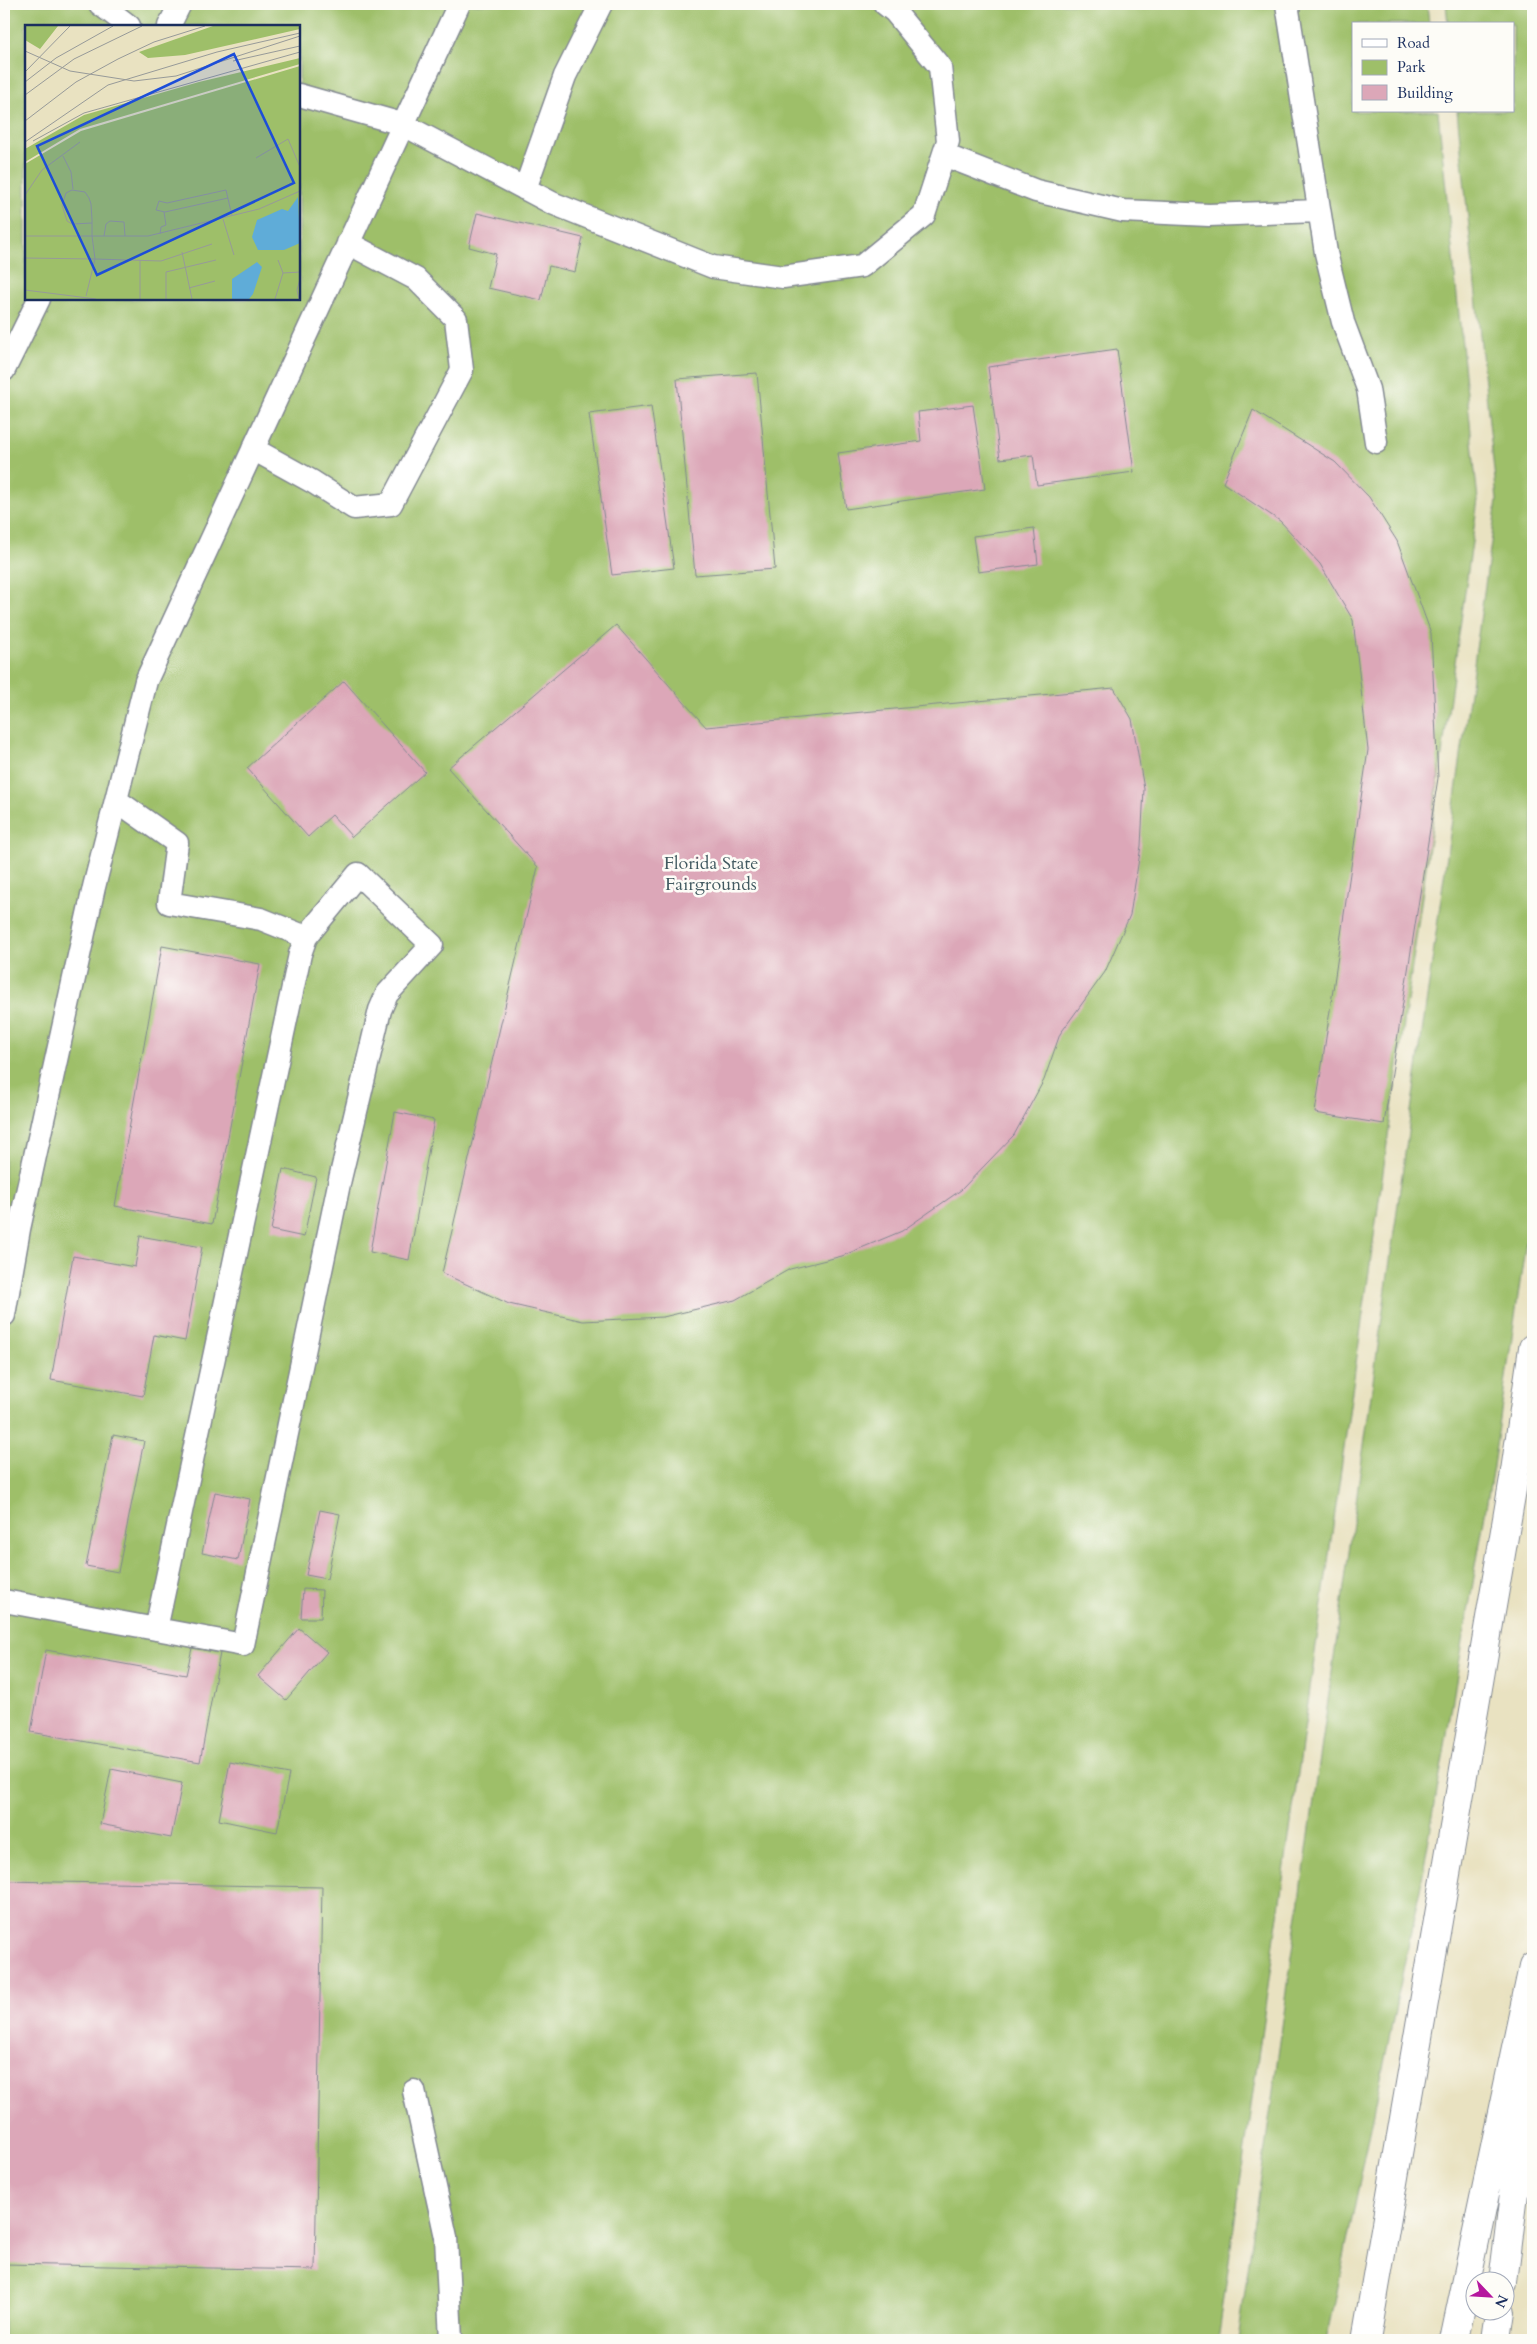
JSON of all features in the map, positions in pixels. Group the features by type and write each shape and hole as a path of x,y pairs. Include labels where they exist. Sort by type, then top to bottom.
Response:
{"main road":[{"path":"1366,2340 1512,1488 1533,1348"},
{"path":"1454,2340 1533,1967"},
{"path":"1504,2272 1533,2037"},
{"path":"1496,2340 1499,2322"}],"lane":[{"path":"100,4 128,25"},
{"path":"170,25 180,4"},
{"path":"4,1315 19,1229 94,888 146,681 459,4"},
{"path":"525,189 565,76 600,4"},
{"path":"300,94 402,124 552,203 713,267 782,277 862,266 924,215 948,141 940,67 895,12 885,4"},
{"path":"1287,4 1326,253 1343,322 1368,389 1376,442"},
{"path":"944,155 1036,191 1123,211 1209,215 1319,211"},
{"path":"253,449 313,482 354,508 391,504 462,370 456,319 416,279 348,243"},
{"path":"4,370 39,300"},
{"path":"116,800 177,843 169,903 261,919 306,937"},
{"path":"4,1601 156,1629 243,1645 340,1179 380,1010 387,994 432,945 358,874 306,937 294,981 156,1629"},
{"path":"414,2091 446,2237 451,2340"}],"green space":[{"name":"Florida State Fairgrounds","path":"4,4 1427,4 1429,22 1352,22 1352,112 1438,112 1478,500 1218,2340 4,2340"},
{"path":"1446,4 1533,4 1533,1194 1492,1473 1422,1879 1327,2340 1238,2340 1497,500 1457,112 1514,112 1514,22 1448,22"}],"building":[{"path":"477,213 583,238 575,272 549,266 541,300 488,288 496,254 469,247"},
{"path":"1117,349 1134,472 1037,485 1033,455 1000,459 988,367"},
{"path":"757,373 775,569 695,575 677,379"},
{"path":"973,405 985,489 846,509 838,453 921,441 918,412"},
{"path":"651,406 674,568 612,575 589,414"},
{"path":"1253,410 1335,462 1369,497 1397,541 1431,633 1438,778 1384,1124 1315,1113 1368,750 1353,620 1320,564 1280,521 1223,483"},
{"path":"1034,528 1038,564 978,572 973,536"},
{"path":"616,625 706,727 1114,688 1132,719 1144,789 1141,846 1130,915 1105,972 1060,1034 1044,1080 1014,1135 961,1190 902,1231 842,1256 790,1269 735,1300 663,1317 583,1321 509,1304 442,1273 538,867 448,768"},
{"path":"344,681 425,772 352,837 332,815 308,837 247,768"},
{"path":"162,946 260,964 212,1224 115,1206"},
{"path":"395,1112 434,1120 409,1260 370,1252"},
{"path":"283,1169 316,1177 304,1237 271,1230"},
{"path":"140,1236 202,1247 185,1341 154,1335 143,1396 51,1380 73,1256 135,1267"},
{"path":"113,1435 144,1441 118,1572 86,1566"},
{"path":"215,1492 250,1499 238,1560 202,1553"},
{"path":"320,1510 340,1514 327,1579 306,1575"},
{"path":"303,1589 322,1590 321,1618 301,1618"},
{"path":"299,1628 327,1652 286,1700 258,1676"},
{"path":"192,1648 220,1653 200,1762 31,1732 46,1650 186,1675"},
{"path":"230,1762 289,1774 277,1832 219,1820"},
{"path":"111,1769 182,1783 171,1838 100,1824"},
{"path":"4,1881 322,1887 315,2270 4,2264"}]}
